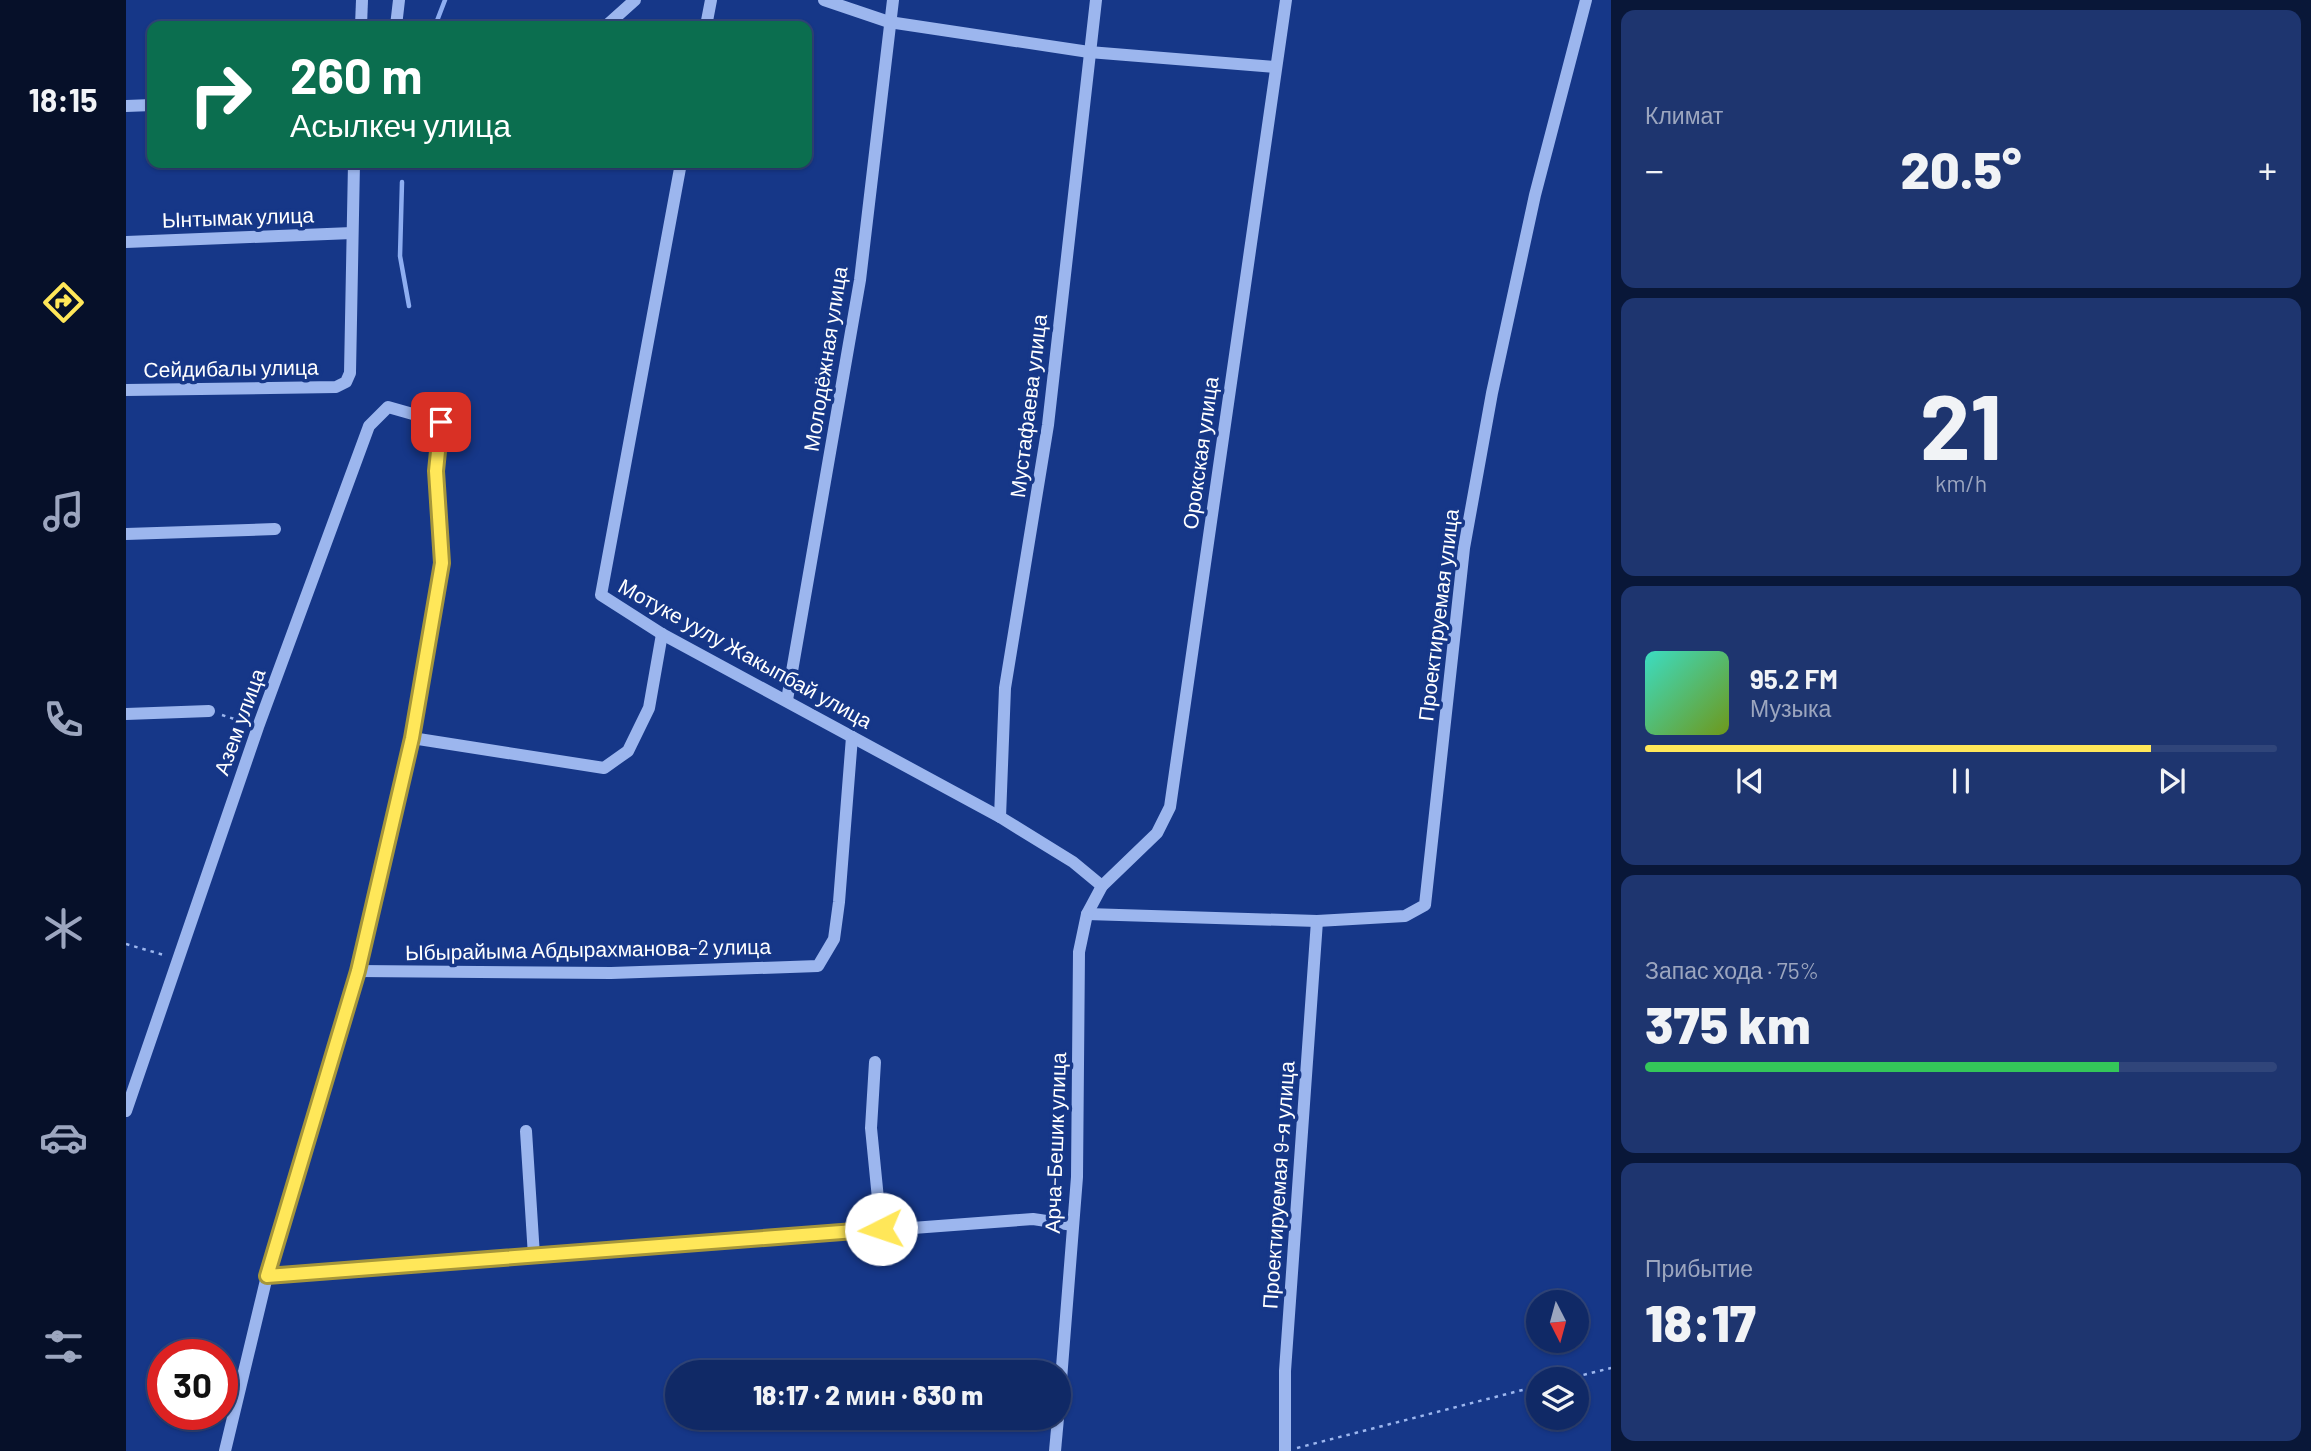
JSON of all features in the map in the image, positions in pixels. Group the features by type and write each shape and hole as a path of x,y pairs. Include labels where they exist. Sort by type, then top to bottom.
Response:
{"street":[{"path":"360,21 362,0"},
{"path":"397,21 399,0"},
{"path":"612,21 635,0"},
{"path":"707,21 711,0"},
{"path":"824,0 889,22 1088,52 1276,67"},
{"name":"Молодёжная улица","path":"788,700 860,280 893,0"},
{"name":"Мустафаева улица","path":"999,817 1005,688 1048,425 1088,52 1096,0"},
{"name":"Орокская улица","path":"1102,886 1157,833 1170,807 1286,0"},
{"name":"Проектируемая улица","path":"1087,914 1317,922 1405,916 1425,905 1466,535 1492,393 1535,195 1586,0"},
{"path":"126,106 147,105"},
{"path":"352,233 354,168"},
{"name":"Мотуке уулу Жакыпбай улица","path":"680,168 601,595 662,634 788,700 999,817 1073,863 1102,886"},
{"name":"Ынтымак улица","path":"126,242 352,233"},
{"name":"Сейдибалы улица","path":"126,390 336,387 346,382 350,373 352,233"},
{"name":"Азем улица","path":"126,1111 258,727 369,426 387,407 441,422 436,471 442,563 412,738"},
{"path":"126,534 275,529"},
{"path":"225,1451 267,1276 358,971 412,738 604,768 628,751 649,708 662,634"},
{"path":"126,715 209,711"},
{"name":"Ыбырайыма Абдырахманова-2 улица","path":"358,971 611,973 818,966 834,939 852,737"},
{"name":"Арча-Бешик улица","path":"1062,1360 1077,1177 1079,951 1087,914 1102,886"},
{"name":"Проектируемая 9-я улица","path":"1287,1451 1284,1371 1317,922"},
{"path":"876,1062 871,1128 881,1229"},
{"path":"526,1131 534,1256"},
{"path":"267,1276 1033,1219 1073,1225"},
{"path":"1055,1451 1057,1430"}],"path":[{"path":"209,711 258,727"},
{"path":"126,944 178,958"},
{"path":"1589,1374 1611,1368"},
{"path":"1287,1451 1526,1389"}],"waterway":[{"path":"437,21 445,0"},
{"path":"402,182 400,256 409,306"}],"route":[{"path":"441,422 436,471 442,563 412,738 358,971 267,1276 881,1229"}]}
